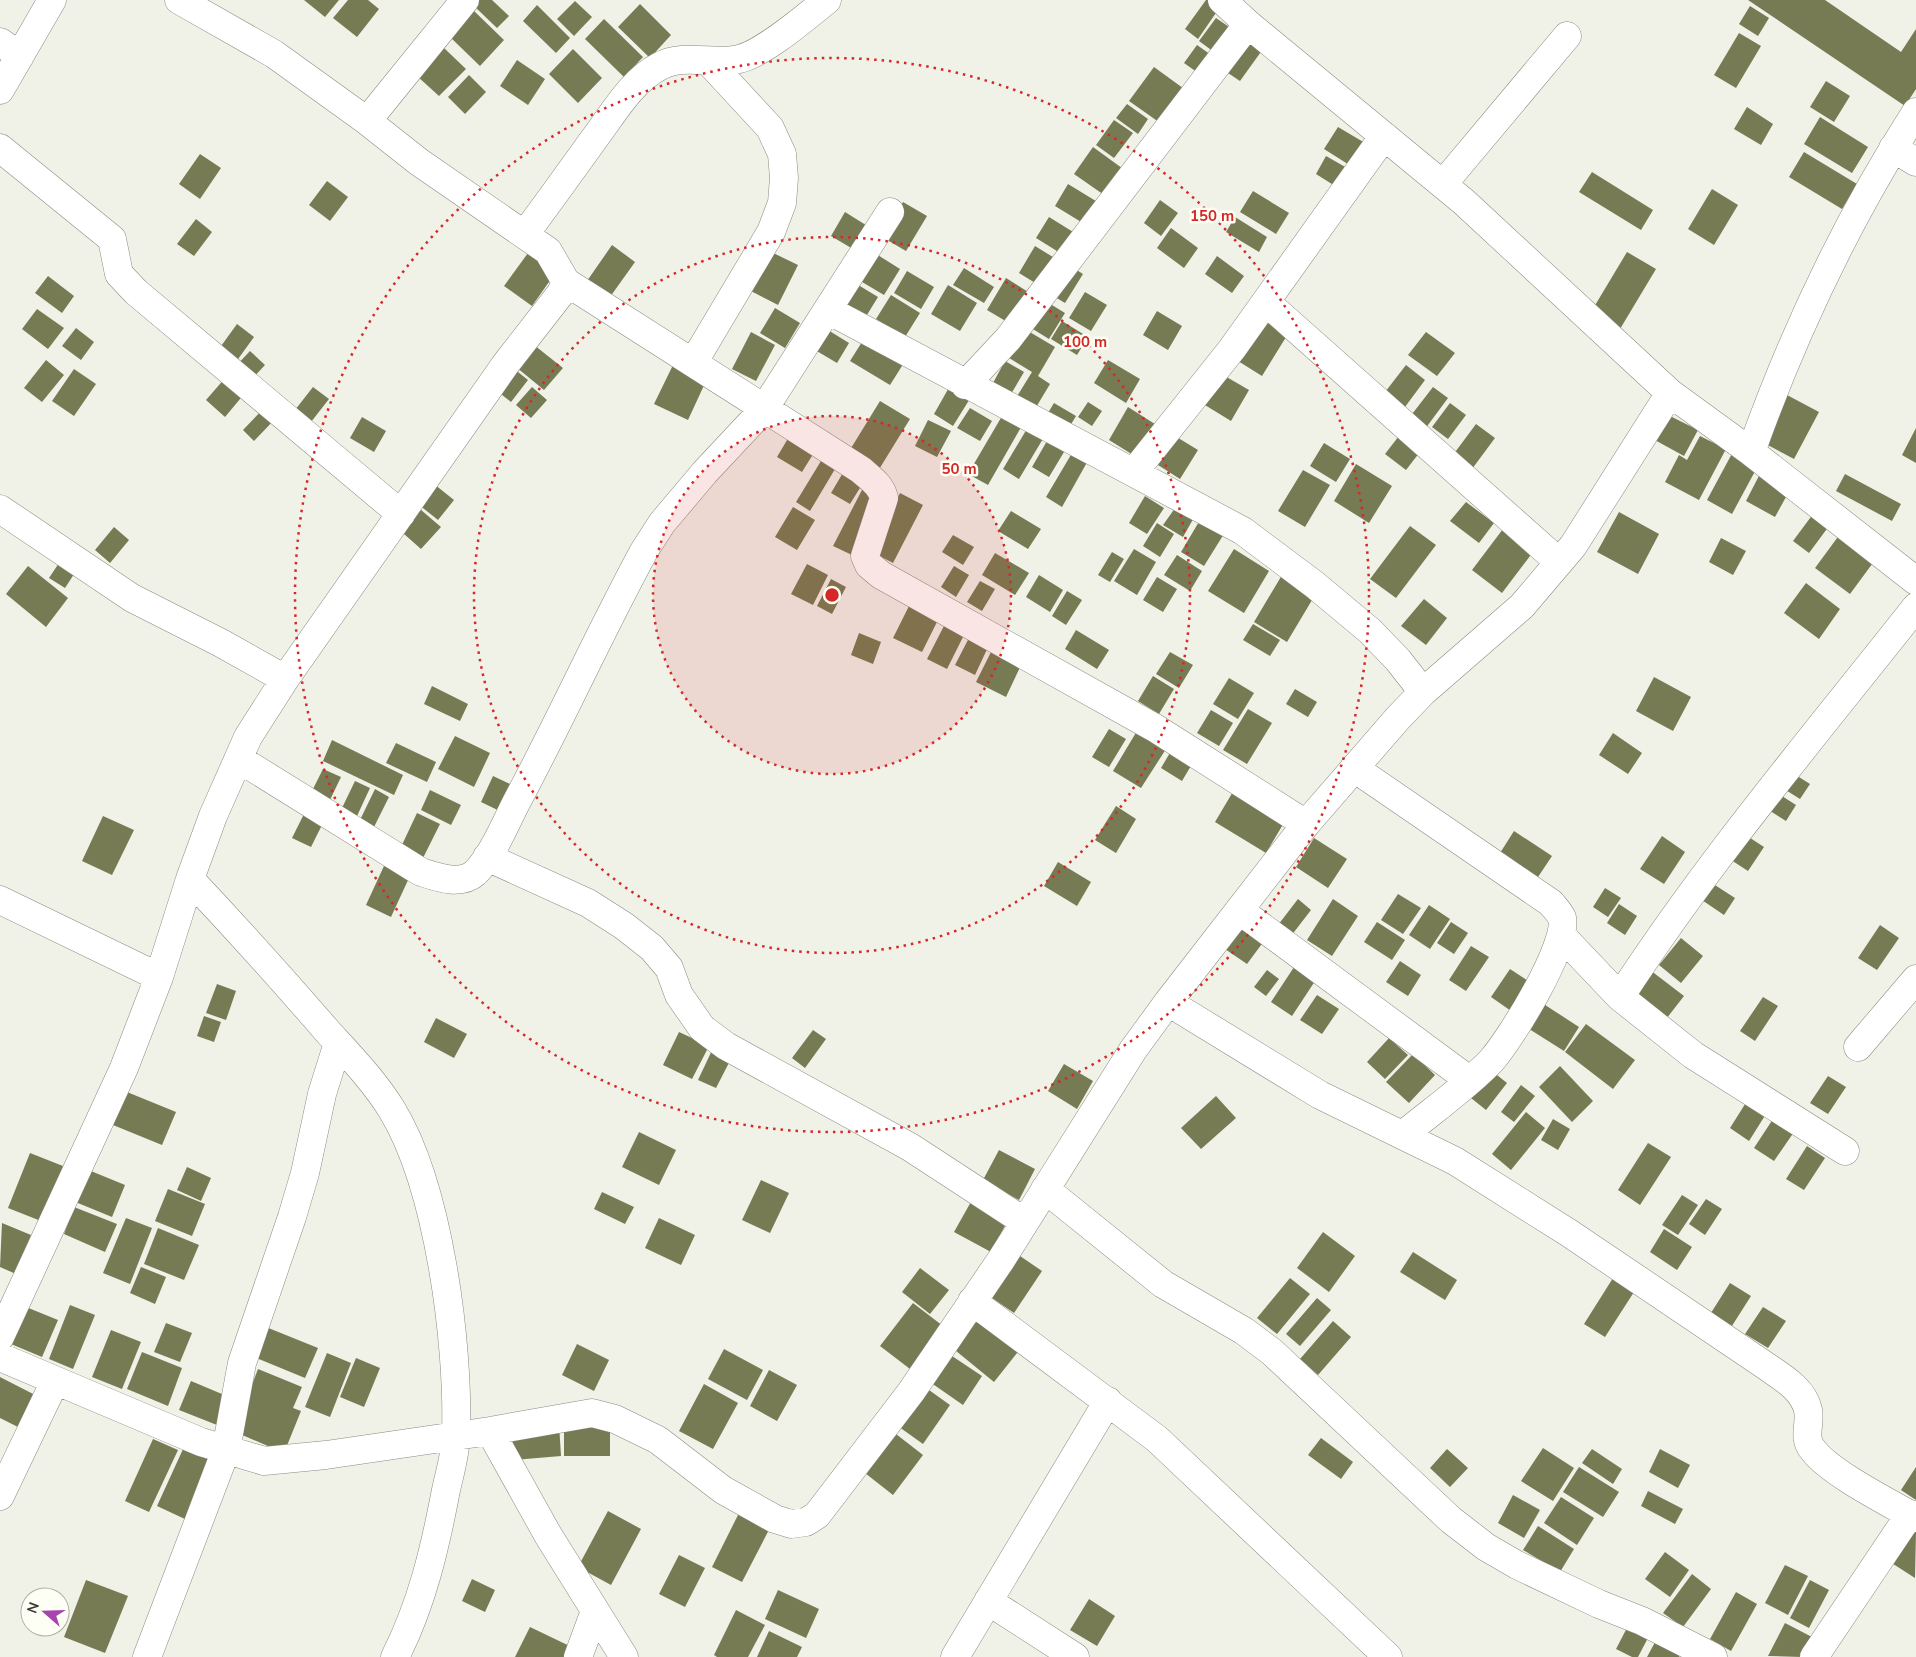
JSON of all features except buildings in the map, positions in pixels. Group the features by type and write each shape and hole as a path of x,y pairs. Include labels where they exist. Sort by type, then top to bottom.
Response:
{"street":[{"path":"0,90 10,49 52,0"},
{"path":"179,0 274,54 367,121 419,162 525,234 548,252 566,282 861,470 882,490 884,498 882,509 867,543 865,556 869,565 881,575 1155,728 1306,824"},
{"path":"367,121 465,0"},
{"path":"525,234 622,101 641,79 661,65 683,60 708,62 740,59 760,50 827,0"},
{"path":"1222,0 1248,24 1443,184 1670,393 1751,452 1916,581"},
{"path":"965,385 1008,340 1248,24"},
{"path":"1443,184 1567,36"},
{"path":"693,363 771,232 782,202 784,178 782,154 770,128 708,62"},
{"path":"1751,452 1776,384 1815,297 1893,148 1916,112"},
{"path":"1134,472 1232,349 1384,136"},
{"path":"0,148 112,239 119,274 136,292 400,514"},
{"path":"1893,148 1916,162"},
{"path":"238,758 421,872 440,879 458,880 474,874 486,857 532,774 644,551 662,523 705,472 764,409 890,212"},
{"path":"0,1337 120,1076 159,977 190,879 213,816 248,737 285,679 400,514 505,365 561,293 566,282"},
{"path":"1266,302 1559,562"},
{"path":"828,310 965,385 1134,472 1243,531 1315,585 1370,631 1398,660 1423,692"},
{"path":"0,1357 166,1428 226,1450 264,1461 326,1455 456,1436 592,1413 615,1419 658,1440 722,1490 753,1509 790,1524 806,1522 818,1515 910,1392 1025,1222 1133,1050 1168,1002 1306,824 1354,768 1423,692 1522,606 1559,562 1572,546 1670,393"},
{"path":"3,518 132,598 221,643 285,679"},
{"path":"1620,996 1665,927 1714,862 1916,607"},
{"path":"1354,768 1551,903 1562,918 1561,934 1533,997 1509,1037 1491,1061 1403,1136"},
{"path":"486,857 588,904 624,926 652,948 669,968 679,995 702,1028 726,1046 910,1147 1025,1222"},
{"path":"190,879 264,958 392,1109 409,1144 435,1229 449,1313 455,1364 456,1436 437,1535 421,1598 410,1627 395,1657"},
{"path":"0,900 159,977"},
{"path":"1239,910 1469,1080"},
{"path":"1561,934 1620,996 1693,1055 1845,1151"},
{"path":"1858,1047 1916,979"},
{"path":"1168,1002 1320,1096 1455,1161 1561,1228 1792,1384 1803,1397 1808,1411 1806,1440 1813,1451 1854,1482 1913,1516 1814,1657"},
{"path":"147,1657 226,1450 242,1363 292,1217 305,1173 322,1094 338,1043"},
{"path":"1046,1188 1162,1284 1244,1331 1272,1352 1451,1520 1486,1547 1517,1565 1599,1604 1642,1621 1713,1657"},
{"path":"972,1302 1108,1401 1156,1439 1201,1479 1388,1657"},
{"path":"0,1496 55,1381"},
{"path":"954,1657 1108,1401"},
{"path":"490,1431 548,1535 624,1657"},
{"path":"988,1601 1075,1657"},
{"path":"578,1657 595,1611"}]}
